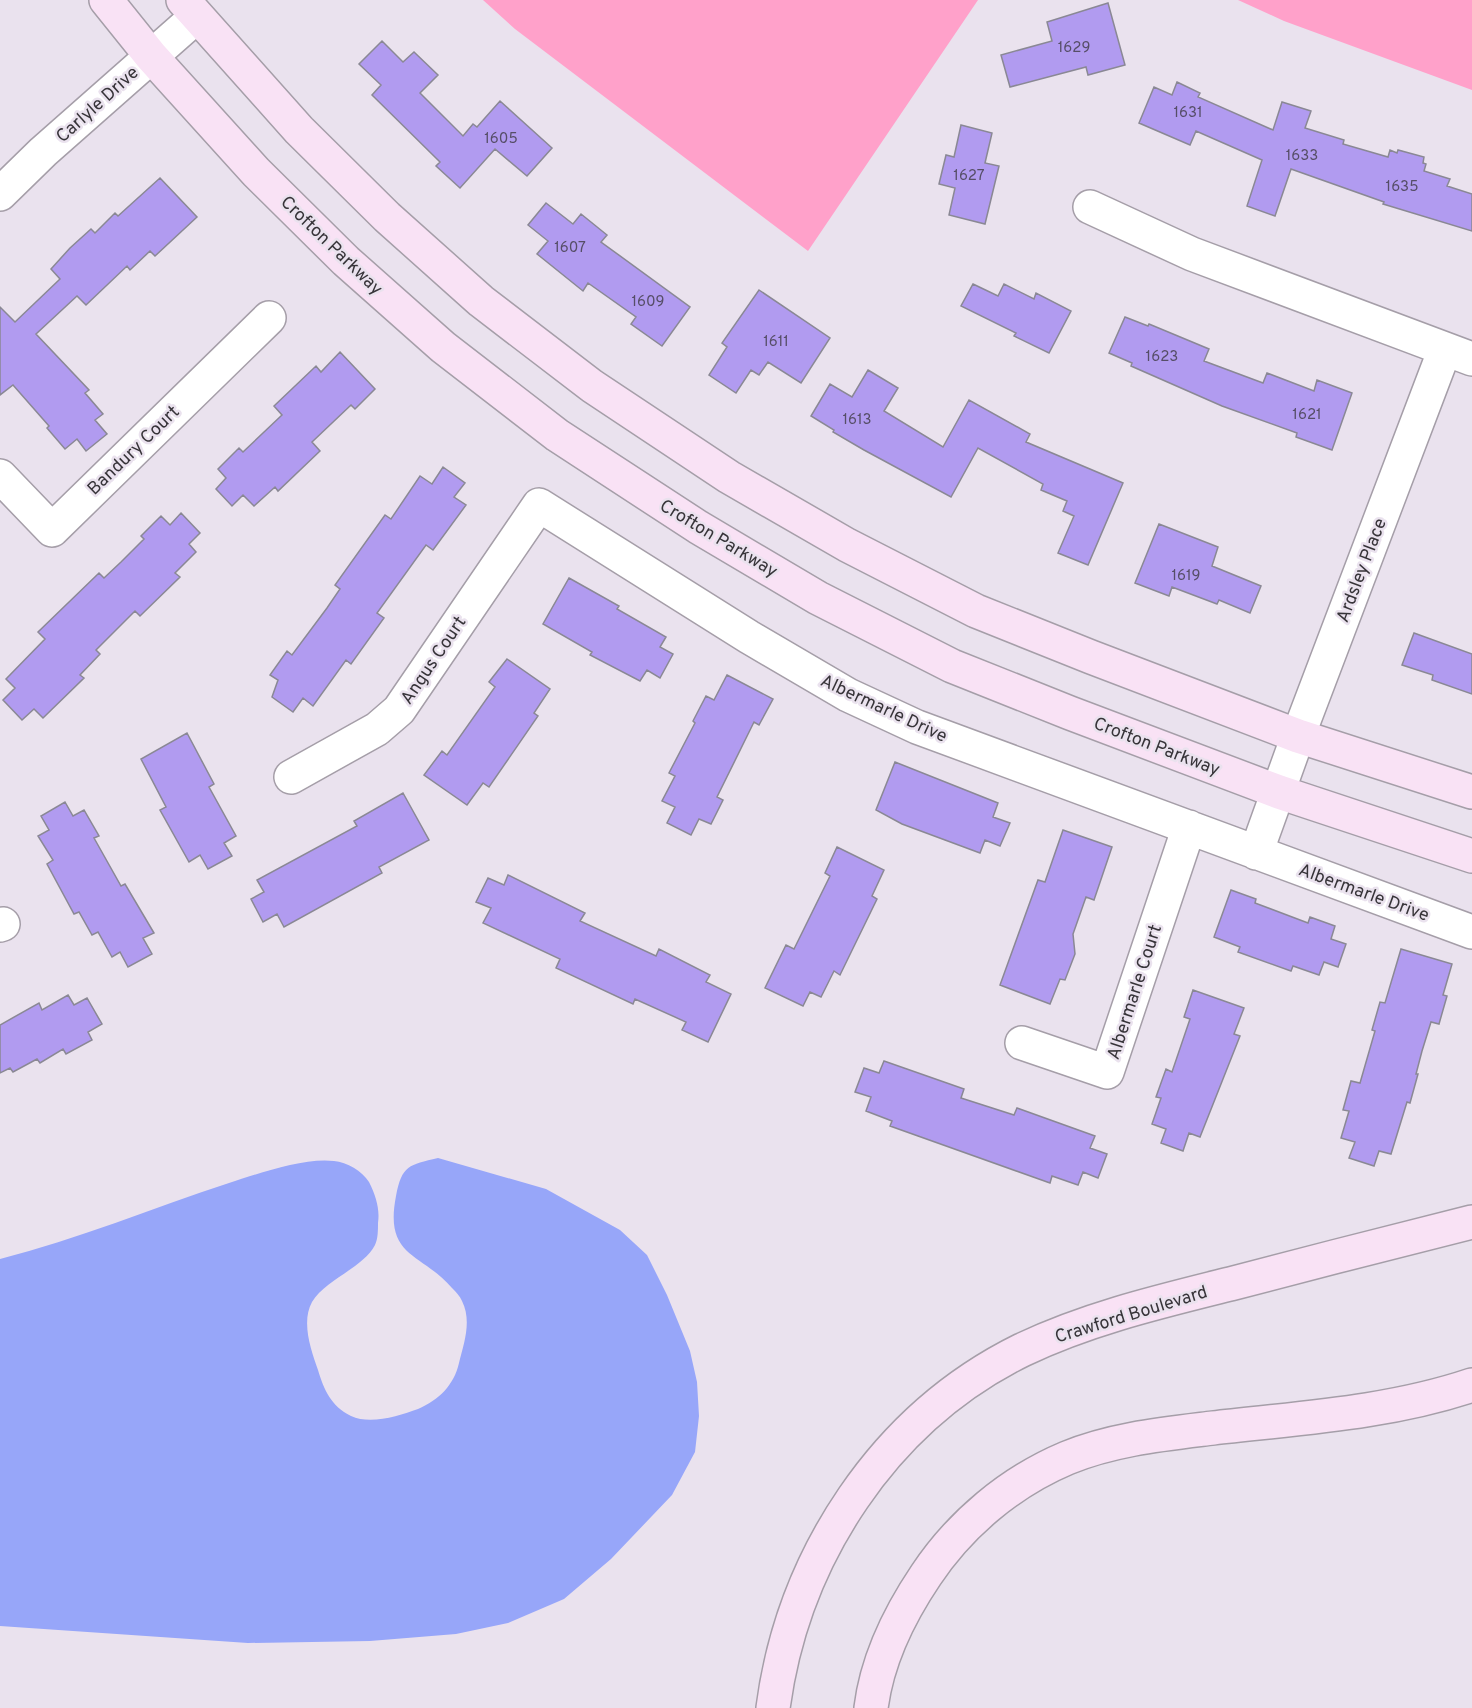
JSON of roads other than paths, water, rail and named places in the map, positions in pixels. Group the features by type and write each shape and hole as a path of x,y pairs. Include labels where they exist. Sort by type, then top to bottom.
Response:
{"street":[{"name":"Crofton Parkway","path":"106,0 151,56 256,172 346,261 443,347 557,435 698,527 818,598 952,666 1279,792 1472,856"},
{"name":"Carlyle Drive","path":"0,194 43,152 151,56 189,8"},
{"path":"189,8 299,130 387,217 481,301 592,386 729,477 846,545 976,611 1298,736 1472,792"},
{"name":"Ardsley Place","path":"1090,207 1201,258 1459,354 1298,736 1279,792"},
{"name":"Bandury Court","path":"0,476 52,530 269,318"},
{"name":"Angus Court","path":"291,777 377,729 399,710 539,505"},
{"name":"Albermarle Drive","path":"539,505 738,631 848,695 917,727 1472,932"},
{"path":"1256,853 1279,792"},
{"name":"Albermarle Court","path":"1022,1043 1107,1072 1189,827"},
{"name":"Crawford Boulevard","path":"772,1708 795,1610 822,1547 864,1480 909,1429 962,1386 1021,1351 1083,1325 1148,1305 1472,1222"},
{"path":"872,1708 888,1642 907,1603 938,1558 977,1516 1018,1483 1067,1458 1119,1442 1186,1431 1396,1406 1472,1385"}],"water":[{"path":"438,1158 546,1189 620,1230 647,1255 667,1295 690,1351 697,1382 699,1416 695,1452 672,1495 611,1559 564,1599 508,1623 456,1634 370,1641 248,1643 0,1626 0,1259 87,1233 267,1171 309,1161 344,1163 362,1174 369,1182 377,1202 377,1240 362,1260 326,1287 312,1302 307,1318 308,1336 323,1384 329,1397 338,1407 359,1419 376,1420 393,1417 426,1405 445,1391 457,1371 465,1340 467,1324 465,1309 460,1297 440,1276 408,1252 400,1243 395,1231 396,1196 404,1172 414,1165"}]}
